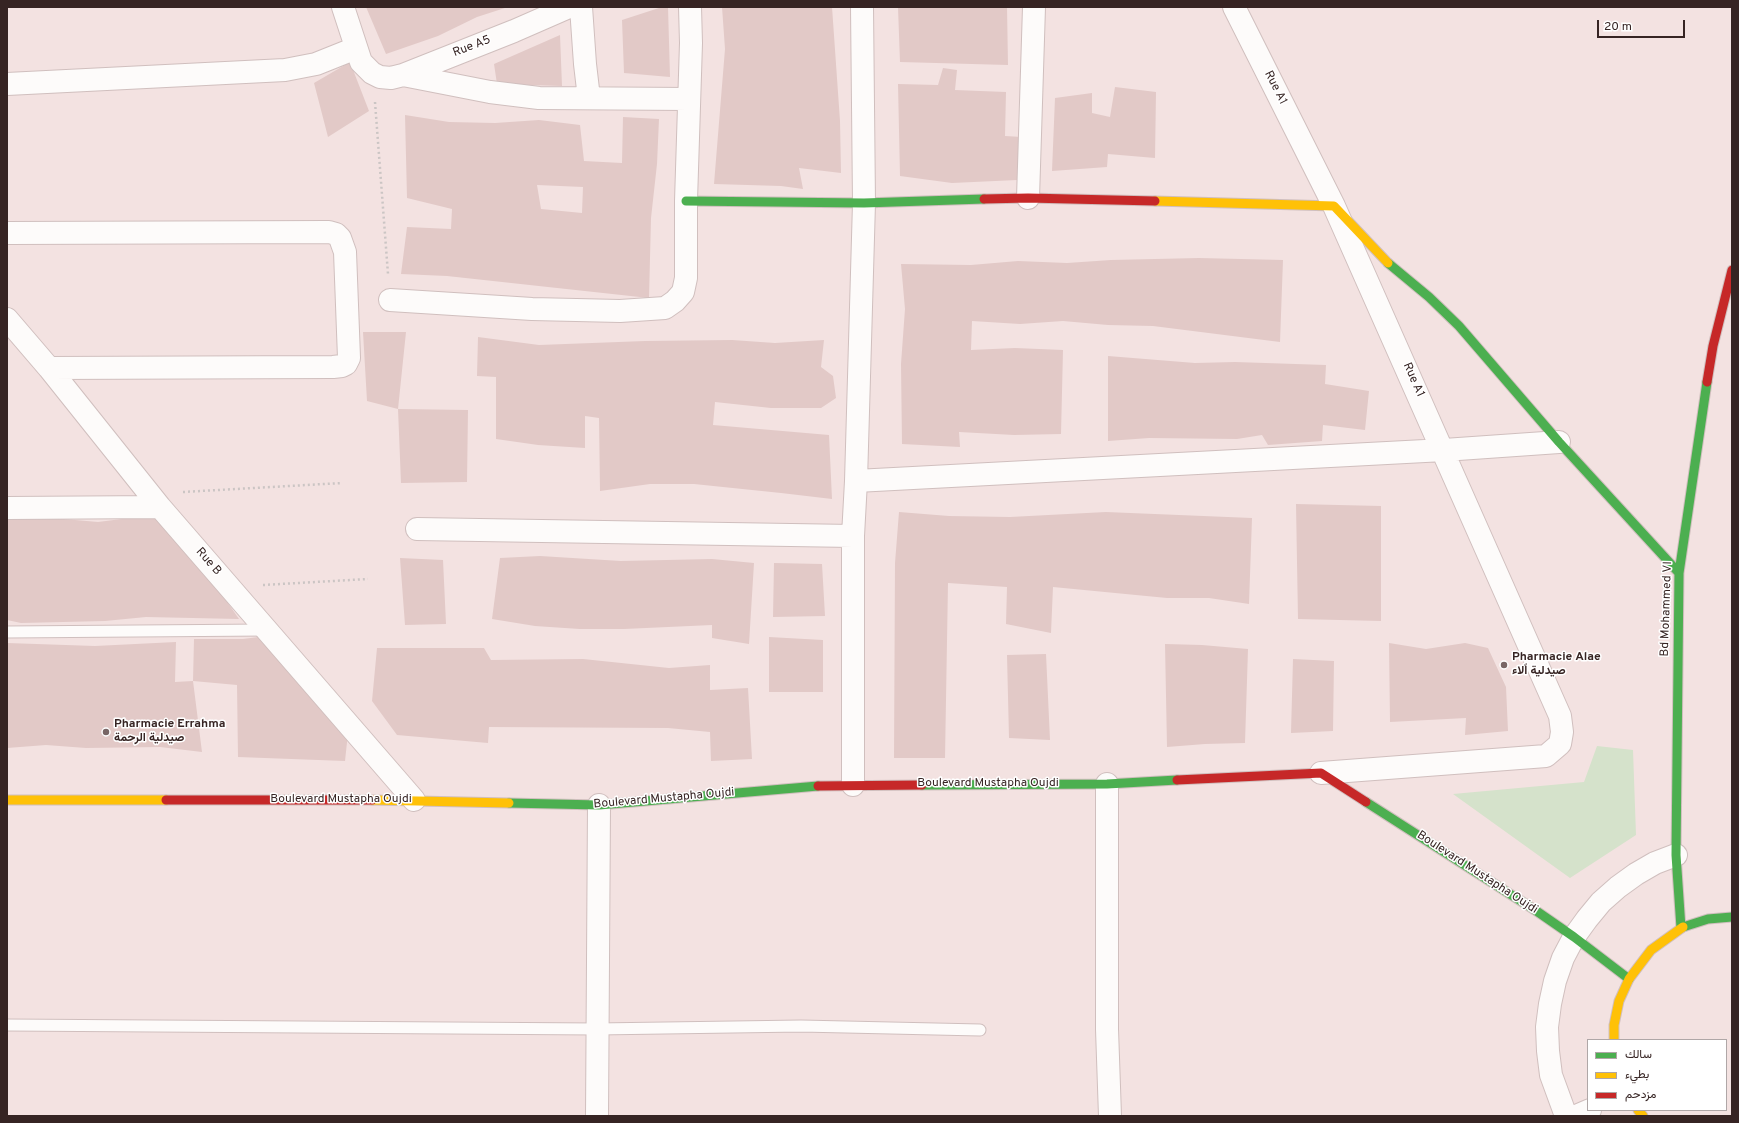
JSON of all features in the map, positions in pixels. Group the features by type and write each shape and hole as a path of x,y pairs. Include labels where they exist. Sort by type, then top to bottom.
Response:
{"main road":[{"path":"686,200 864,203 1028,198 1334,206 1393,268 1429,297 1458,326 1559,442 1679,573"},
{"name":"Bd Mohammed VI","path":"1681,928 1676,855 1679,573 1713,346 1732,270"},
{"name":"Boulevard Mustapha Oujdi","path":"7,800 414,800 599,806 835,785 1107,784 1321,773 1535,910 1574,937 1629,979"},
{"path":"1614,1039 1614,1025 1619,1001 1629,979 1651,950 1681,928 1708,919 1732,917"}],"street":[{"path":"343,7 361,62 372,73"},
{"name":"Rue A5","path":"372,73 380,77 391,78 404,74 514,31 569,7"},
{"path":"581,7 589,98"},
{"path":"390,300 532,309 620,310 665,308 675,301 683,292 686,278 686,200 691,42 690,7"},
{"path":"853,785 853,536 864,203 862,7"},
{"path":"1028,198 1034,7"},
{"name":"Rue A1","path":"1234,7 1334,206 1444,450 1560,716 1562,732 1560,744 1546,756"},
{"path":"7,84 285,70 316,64 356,48"},
{"path":"404,74 490,92 538,98 689,99"},
{"path":"7,233 329,232 336,234 340,238 345,252 349,358 346,364 342,366 333,368 49,368"},
{"name":"Rue B","path":"7,319 49,368 155,501 414,800"},
{"path":"856,481 1444,450 1559,442"},
{"path":"7,508 155,501"},
{"path":"417,529 853,536"},
{"name":"Boulevard Mustapha Oujdi","path":"1321,773 1546,756"},
{"path":"1107,784 1107,1029 1110,1116"},
{"path":"597,1116 599,806"},
{"path":"1566,1116 1551,1075 1547,1027 1555,980 1563,958 1574,937 1596,908 1618,887 1655,863 1676,855"},
{"path":"1576,1116 1588,1111"}],"lane":[{"path":"7,632 267,630"},
{"path":"7,1025 597,1029 801,1026 980,1030"}],"path":[{"path":"372,73 390,300"},
{"path":"155,501 342,484"},
{"path":"230,587 368,579"}],"green space":[{"path":"1597,746 1633,750 1636,835 1570,878 1453,794 1584,782"}],"building":[{"path":"366,7 508,7 477,17 438,36 386,54"},
{"path":"662,7 668,7 670,77 624,73 622,20"},
{"path":"722,7 832,7 840,121 841,173 799,168 803,189 781,186 714,184 725,49"},
{"path":"898,7 1007,7 1008,65 900,62"},
{"path":"560,35 562,86 497,84 494,64"},
{"path":"350,62 369,111 328,137 314,83"},
{"path":"943,68 957,70 955,90 1006,92 1005,136 1022,137 1017,180 952,183 900,176 898,84 938,85"},
{"path":"1115,87 1156,92 1155,158 1108,154 1107,167 1052,171 1055,98 1092,93 1092,113 1110,117"},
{"path":"405,115 449,122 495,123 539,120 580,125 584,161 622,163 623,117 659,119 657,164 651,218 649,298 447,276 401,274 407,227 451,229 452,209 407,198","holes":["537,185 583,187 582,213 541,209"]},
{"path":"1199,258 1283,260 1280,342 1153,326 1108,325 1063,321 1020,324 972,321 971,350 1015,348 1063,350 1061,434 1014,435 959,432 960,447 902,444 901,364 905,309 901,264 971,265 1018,261 1067,263 1111,260"},
{"path":"363,332 406,332 398,409 367,401"},
{"path":"478,337 539,345 645,341 732,340 775,343 824,340 821,367 833,376 836,398 821,408 771,408 715,402 713,425 829,435 832,499 694,484 650,484 600,491 599,418 585,416 585,448 538,445 496,439 496,377 477,376"},
{"path":"1108,356 1195,363 1235,362 1326,365 1325,384 1369,391 1365,430 1323,425 1322,441 1268,445 1262,435 1237,439 1149,438 1108,441"},
{"path":"398,409 468,410 467,482 401,483"},
{"path":"1296,504 1381,506 1381,621 1298,619"},
{"path":"899,512 949,516 1010,517 1106,512 1252,518 1249,604 1209,598 1167,598 1053,587 1051,633 1006,624 1007,587 948,583 945,758 894,758 895,563"},
{"path":"7,514 98,522 153,515 205,570 239,619 146,617 105,621 21,623 7,620"},
{"path":"540,556 621,561 712,559 754,563 749,644 712,638 712,625 624,629 580,629 535,626 492,619 500,558"},
{"path":"400,558 443,560 446,624 405,625"},
{"path":"774,563 822,564 825,616 773,617"},
{"path":"266,636 348,733 345,761 238,757 237,685 193,681 194,639 243,639"},
{"path":"769,637 823,640 823,692 769,692"},
{"path":"176,642 175,682 193,681 202,752 160,747 86,748 46,745 7,748 7,643 95,646"},
{"path":"1389,643 1426,649 1465,643 1488,648 1506,687 1508,731 1465,735 1466,718 1390,722"},
{"path":"1165,644 1202,645 1248,649 1245,743 1167,747"},
{"path":"377,648 484,648 491,660 583,659 669,668 710,665 710,690 748,688 752,759 711,761 710,732 668,728 489,727 488,743 397,735 372,701"},
{"path":"1046,654 1050,740 1009,738 1007,655"},
{"path":"1293,659 1334,661 1333,731 1291,733"}],"traffic: fast":[{"path":"686,201 864,203 984,199"},
{"path":"1388,263 1429,297 1459,326 1559,442 1679,573"},
{"path":"1681,928 1676,855 1679,573 1707,382"},
{"path":"922,785 1107,784 1177,780"},
{"path":"509,803 599,805 818,786"},
{"path":"1366,802 1535,910 1574,937 1629,979"},
{"path":"1683,927 1708,919 1732,917"}],"traffic: slow":[{"path":"1155,201 1334,206 1388,263"},
{"path":"7,800 166,800"},
{"path":"372,800 509,803"},
{"path":"1614,1039 1614,1025 1619,1001 1629,979 1651,950 1683,927"},
{"path":"1639,1111 1643,1116"}],"traffic: jam":[{"path":"984,199 1028,198 1155,201"},
{"path":"1707,382 1713,346 1732,270"},
{"path":"1177,780 1321,773 1366,802"},
{"path":"818,786 922,785"},
{"path":"166,800 372,800"}],"place":[{"name":"Pharmacie Alae صيدلية اًلاء","path":"1504,665"},
{"name":"Pharmacie Errahma صيدلية الرحمة","path":"106,732"}]}
